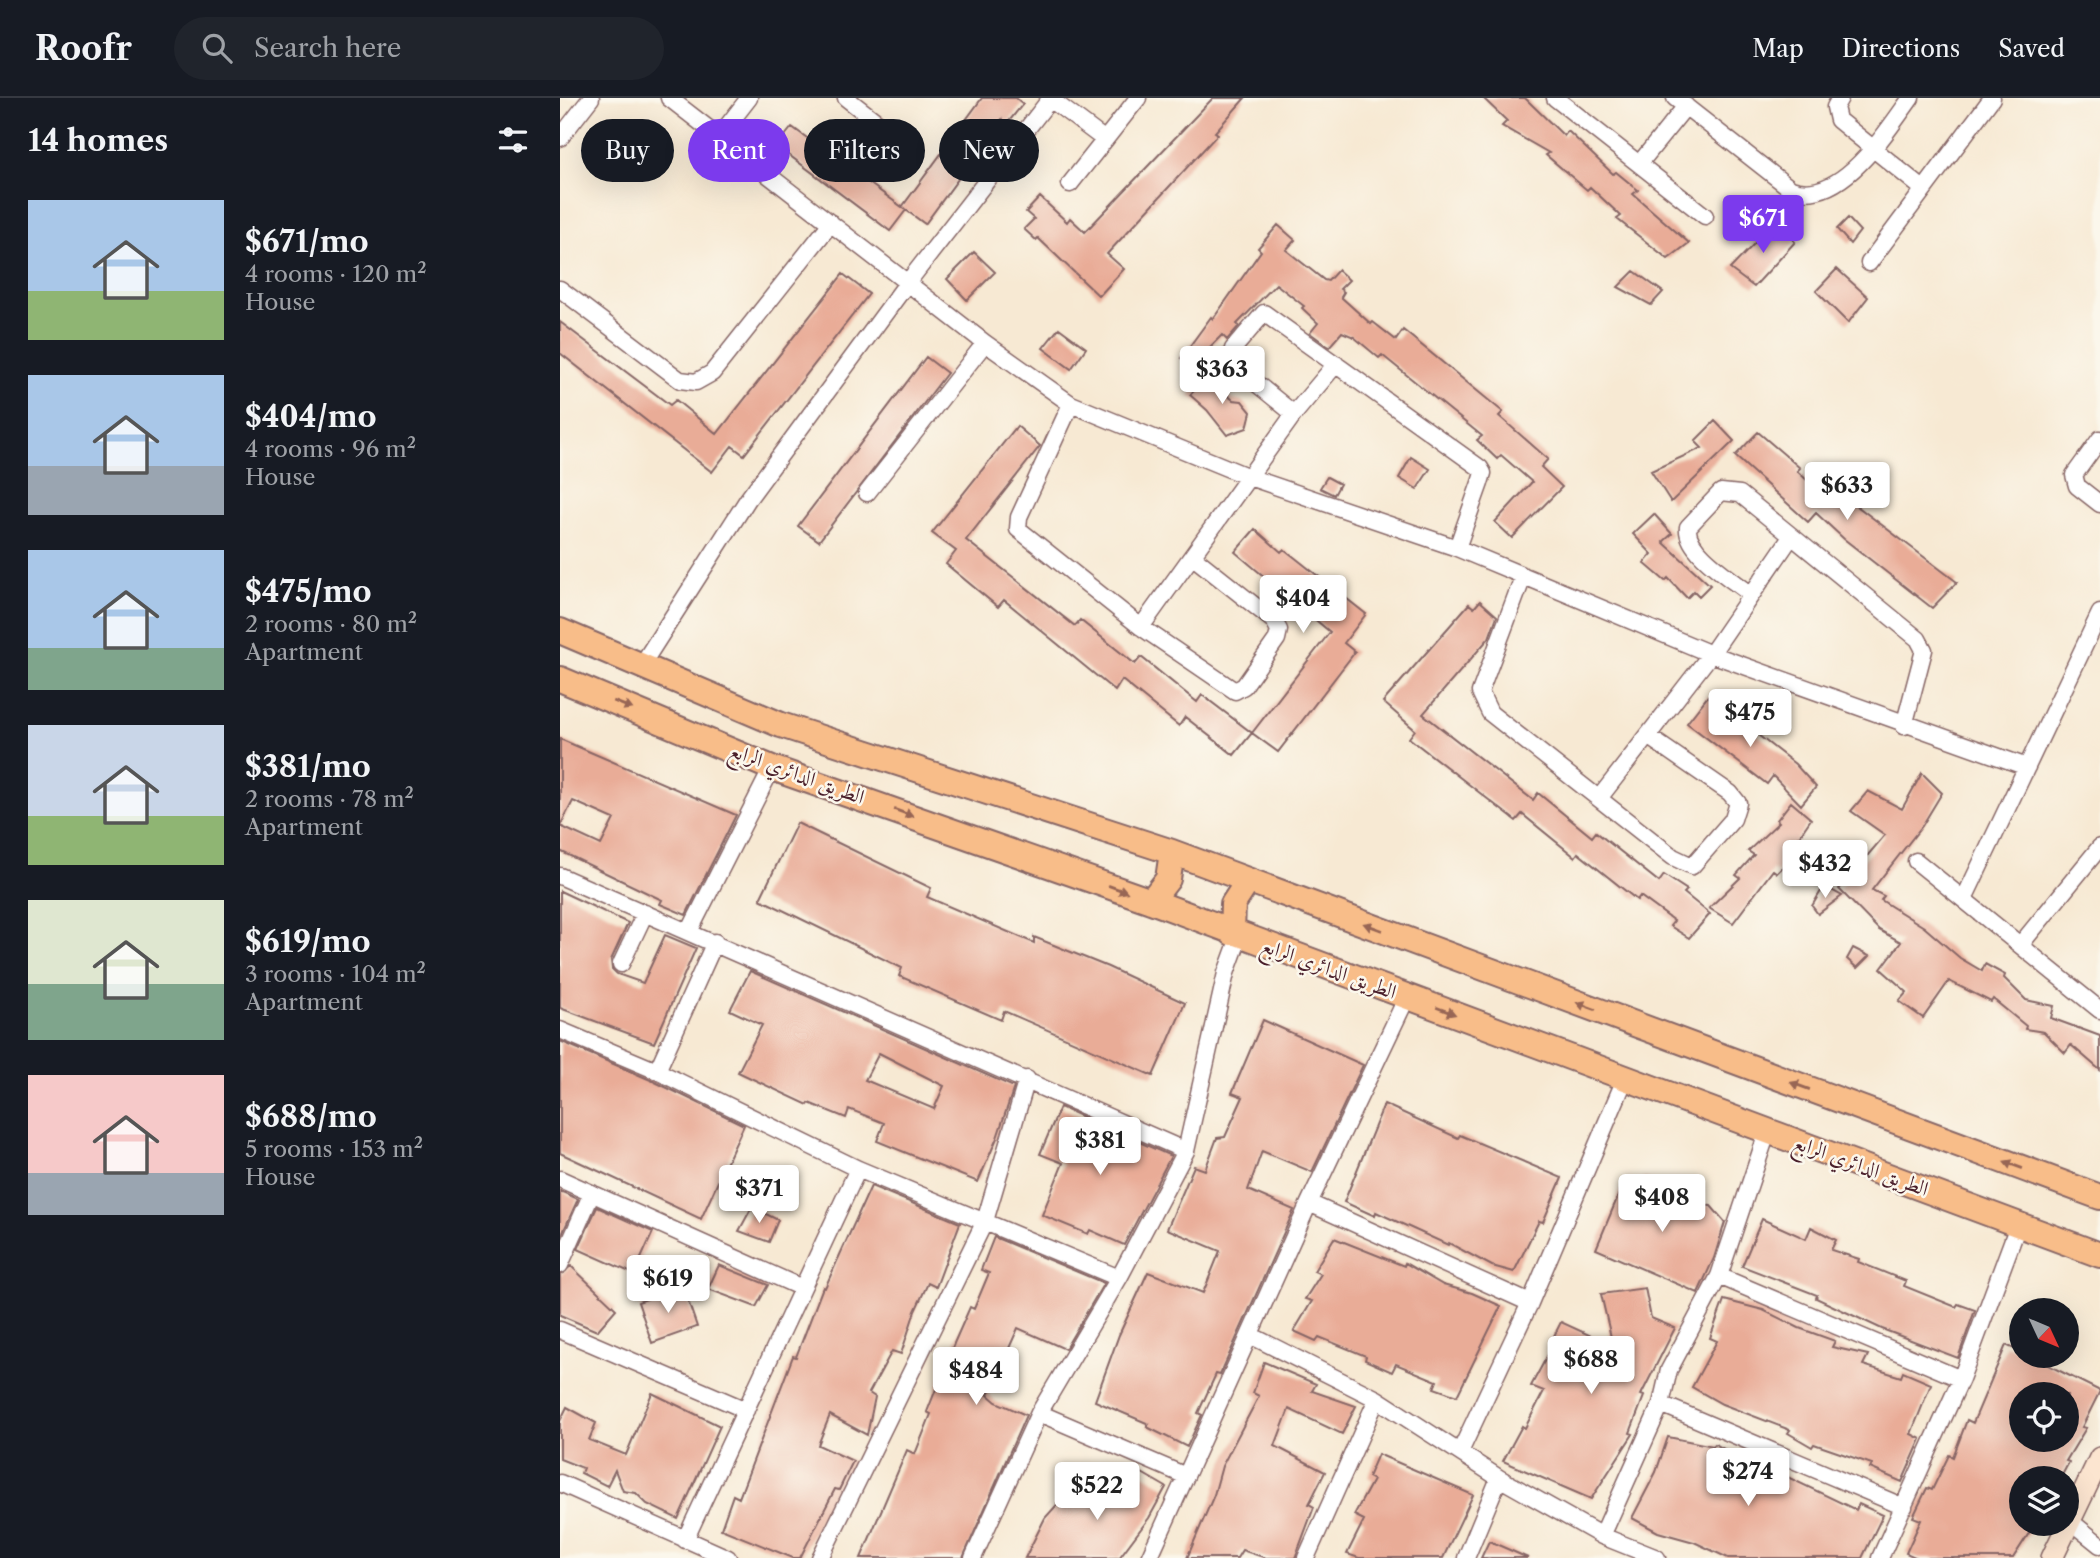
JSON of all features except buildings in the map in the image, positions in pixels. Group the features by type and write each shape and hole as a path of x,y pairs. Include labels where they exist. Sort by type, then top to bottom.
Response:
{"main road":[{"name":"الطريق الدائري الرابع","path":"560,631 781,725 1172,852 2100,1197"},
{"name":"الطريق الدائري الرابع","path":"560,679 772,768 1151,901 2019,1223 2100,1256"},
{"path":"1151,901 1168,879 1172,852"},
{"path":"1236,934 1233,904 1248,881"},
{"path":"2043,1177 2100,1184"}],"street":[{"path":"560,138 591,98"},
{"path":"669,98 695,119"},
{"path":"733,119 749,98"},
{"path":"846,98 874,119"},
{"path":"641,666 748,499 908,282 1050,98 1105,140"},
{"path":"1070,184 1138,98"},
{"path":"1555,98 1705,216"},
{"path":"1840,98 1835,107 1838,120 1923,189"},
{"path":"1639,164 1680,102 1791,189 1811,194 1835,184 1873,149 1911,98"},
{"path":"1869,263 1992,98"},
{"path":"776,182 985,343 1071,404 1249,477 1457,548 1523,578 1711,654 1904,726 2027,767"},
{"path":"560,289 680,380 696,382 712,373 831,223"},
{"path":"1294,414 1230,362 1233,349 1256,319 1264,313 1482,470 1457,548"},
{"path":"867,493 985,343"},
{"path":"1141,627 1294,414 1336,364"},
{"path":"1071,404 1018,517 1018,529 1141,627 1225,687 1235,691 1244,686 1277,639 1279,630 1273,621 1192,556"},
{"path":"2100,439 2074,475 2077,486 2100,504"},
{"path":"1750,594 1690,542 1688,527 1726,490 1740,494 1922,644 1924,650 1904,726"},
{"path":"1600,797 1711,654 1791,537"},
{"path":"1523,578 1480,697 1490,713 1681,863 1692,866 1700,861 1733,819 1738,803 1730,793 1649,737"},
{"path":"1964,899 2100,613"},
{"path":"689,932 772,768"},
{"path":"2021,944 2100,847"},
{"path":"1916,861 2100,1010"},
{"path":"560,876 1186,1151"},
{"path":"621,964 645,913"},
{"path":"973,1558 1039,1413 1119,1278 1186,1151 1236,934"},
{"path":"657,1071 715,942"},
{"path":"1149,1558 1309,1202 1407,996"},
{"path":"560,1030 657,1071 858,1169 1119,1278"},
{"path":"820,1558 985,1221 1027,1079"},
{"path":"1460,1452 1530,1303 1625,1079"},
{"path":"1609,1546 1661,1404 1669,1370 1719,1276 1768,1130"},
{"path":"685,1540 858,1169"},
{"path":"560,1179 802,1288"},
{"path":"560,1265 592,1194"},
{"path":"1309,1202 1530,1303"},
{"path":"1880,1558 1961,1379 2019,1223"},
{"path":"1719,1276 1961,1379"},
{"path":"560,1330 746,1410"},
{"path":"1250,1335 1377,1399 1609,1546 1657,1558"},
{"path":"1306,1558 1377,1399"},
{"path":"1661,1404 1903,1507"},
{"path":"1039,1413 1186,1476"},
{"path":"2079,1500 2100,1458"},
{"path":"1466,1558 1499,1478"},
{"path":"560,1483 728,1558"},
{"path":"2079,1528 2100,1545"},
{"path":"2052,1558 2062,1536"}]}
